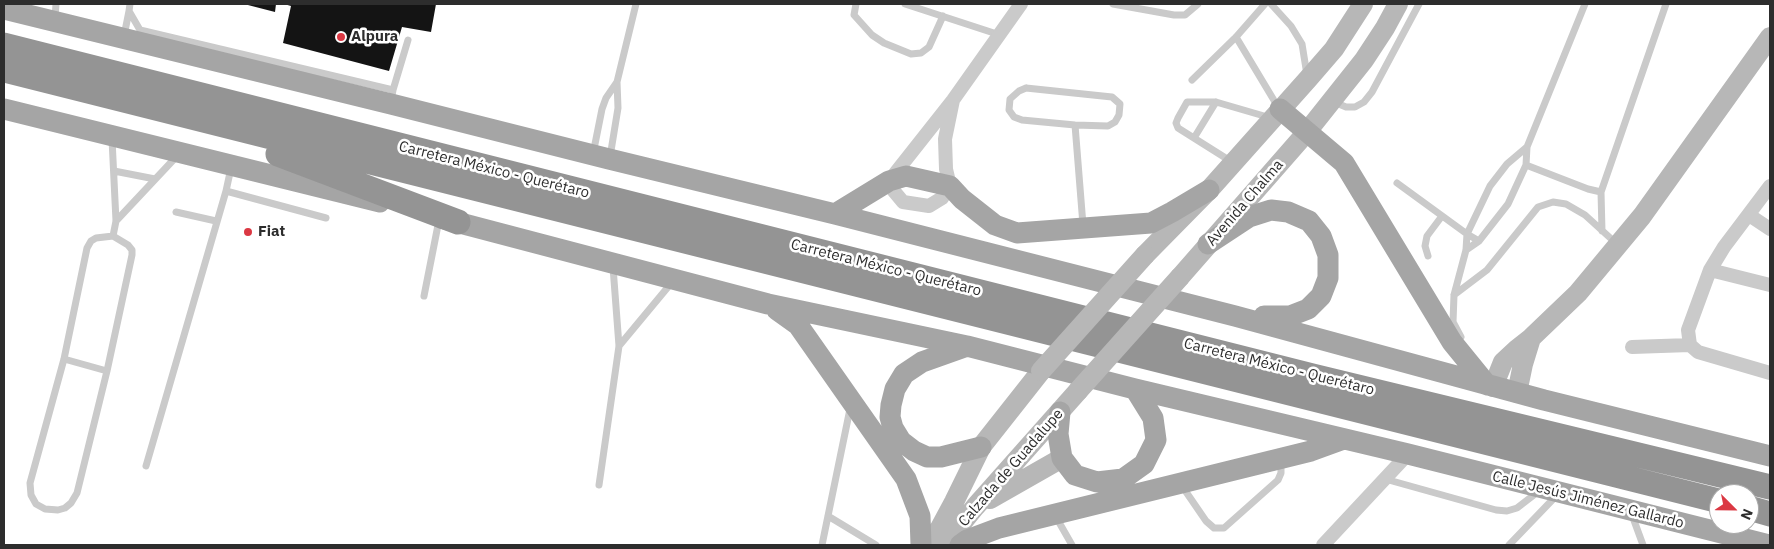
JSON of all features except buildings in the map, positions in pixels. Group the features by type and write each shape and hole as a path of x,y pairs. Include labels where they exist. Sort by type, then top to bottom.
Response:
{"highway":[{"name":"Carretera México - Querétaro","path":"4,45 1312,376 1770,487"},
{"name":"Carretera México - Querétaro","path":"4,70 1709,498"},
{"path":"166,111 449,219"}],"main road":[{"name":"Avenida Chalma","path":"1078,391 1180,278 1306,133 1364,60 1395,26 1398,4"},
{"path":"4,9 53,10 124,38 392,97 601,157 1235,316 1489,383 1517,393 1770,456"},
{"path":"834,214 889,181 906,176 950,186 962,199 995,225 1017,233 1151,223 1209,190 1334,49 1360,9 1395,26"},
{"path":"1489,383 1503,362 1578,293 1642,216 1770,37"},
{"name":"Calle Jesús Jiménez Gallardo","path":"5,112 112,136 449,219 768,304 967,346 1135,389 1408,454 1768,545"},
{"path":"1276,113 1344,162 1452,342 1489,383"},
{"name":"Calzada de Guadalupe","path":"927,545 950,511 981,447 1041,371 1145,255 1209,190"},
{"path":"1208,244 1249,217 1271,210 1288,212 1309,221 1321,236 1328,255 1328,278 1321,296 1308,309 1290,316 1235,316"},
{"path":"768,304 798,325 906,478 920,516 921,545"},
{"path":"1517,393 1522,364 1531,338"},
{"path":"967,346 922,362 904,374 895,390 890,405 890,417 893,428 901,441 914,451 927,457 941,457 981,447"},
{"path":"1060,412 1058,434 1062,458 1075,475 1097,482 1123,479 1144,464 1156,440 1152,418 1135,389"},
{"name":"Calzada de Guadalupe","path":"944,545 1078,391"},
{"path":"960,545 999,528 1274,460 1344,439"},
{"path":"975,508 1062,458"}],"street":[{"path":"889,181 953,100 1021,4"},
{"path":"950,186 946,169 945,139 953,100"},
{"path":"1770,186 1724,247 1710,270 1688,330 1690,345 1698,352 1770,372"},
{"path":"1749,215 1770,229"},
{"path":"1710,270 1770,285"},
{"path":"1632,347 1690,345"},
{"path":"1323,545 1408,454"}],"lane":[{"path":"601,157 618,108 617,82 636,4"},
{"path":"856,4 854,15 872,35 884,43 911,54 921,53 929,46 943,16"},
{"path":"905,4 1000,35"},
{"path":"1113,4 1174,15 1185,14 1198,4"},
{"path":"1192,80 1236,37 1265,4"},
{"path":"1271,4 1291,26 1302,44 1308,79"},
{"path":"1331,101 1346,107 1355,107 1364,102 1372,92 1395,26 1418,4"},
{"path":"1466,250 1479,241 1508,204 1526,165 1527,147 1584,4"},
{"path":"1602,231 1601,192 1666,4"},
{"path":"124,38 129,8"},
{"path":"129,8 140,30 392,97 408,40"},
{"path":"1236,37 1276,113"},
{"path":"601,157 604,104 617,82"},
{"path":"1026,88 1112,97 1120,104 1120,115 1115,122 1108,126 1075,125 1022,120 1014,117 1009,110 1010,99 1026,88"},
{"path":"1233,163 1178,128 1176,123 1187,102 1216,102 1276,113"},
{"path":"1194,138 1216,102"},
{"path":"1075,125 1084,228"},
{"path":"112,136 116,222 113,236"},
{"path":"1468,346 1462,340 1453,322 1454,295 1466,250 1466,234 1490,186 1507,164 1527,147"},
{"path":"116,222 180,153"},
{"path":"1526,165 1588,189 1601,192"},
{"path":"146,466 226,191 231,166"},
{"path":"114,171 155,179"},
{"path":"1397,183 1466,234 1479,241"},
{"path":"226,191 326,218"},
{"path":"1454,295 1487,270 1538,207 1553,202 1566,204 1585,215 1618,245"},
{"path":"176,212 216,221"},
{"path":"1428,256 1425,246 1427,236 1442,216"},
{"path":"424,296 449,219"},
{"path":"113,236 128,245 132,250 132,255 107,371 77,494 72,503 65,508 58,510 45,509 36,504 30,483 64,360 87,248 91,241 96,238 113,236"},
{"path":"599,485 618,346 612,262"},
{"path":"618,346 675,279"},
{"path":"64,360 107,371"},
{"path":"822,545 852,402"},
{"path":"1180,483 1206,520 1214,528 1224,528 1278,480 1281,467 1274,460"},
{"path":"1385,479 1496,510 1507,511 1517,508 1551,490"},
{"path":"1509,545 1551,490"},
{"path":"1630,510 1643,545"},
{"path":"1055,514 1072,545"},
{"path":"828,516 876,545"}],"place":[{"name":"Alpura","path":"341,37"},
{"name":"Fiat","path":"248,232"}]}
